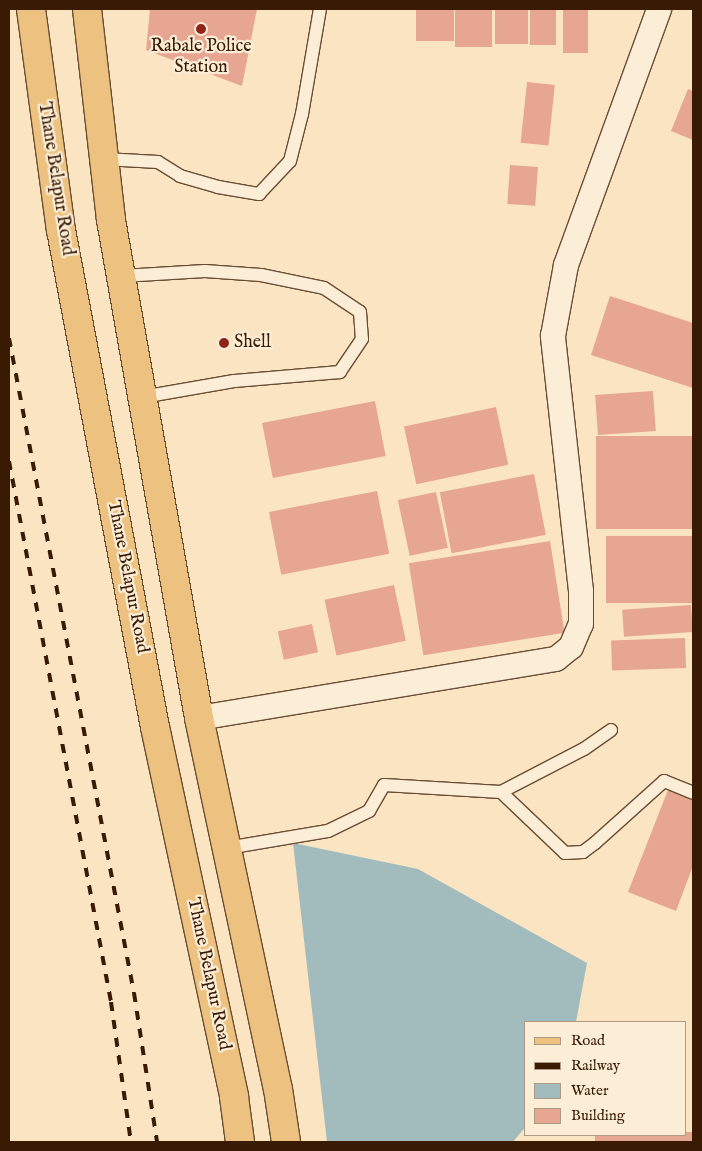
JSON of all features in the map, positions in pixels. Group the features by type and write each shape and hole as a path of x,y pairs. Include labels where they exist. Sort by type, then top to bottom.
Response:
{"main road":[{"name":"Thane Belapur Road","path":"31,9 61,230 155,727 232,1087 240,1142"},
{"path":"87,9 104,159 142,397 199,718 278,1089 286,1142"}],"street":[{"path":"199,718 556,659 571,647 581,624 582,591 553,336 566,265 659,9"}],"lane":[{"path":"104,159 158,162 180,176 218,187 258,194 290,161 302,114 320,9"},
{"path":"122,276 205,271 261,276 324,288 360,312 362,339 340,372 234,381 142,397"},
{"path":"227,848 328,831 369,811 384,785 502,792 584,749 611,730"},
{"path":"502,792 565,853 583,852 595,844 664,781 693,793"}],"water":[{"path":"293,843 418,869 587,963 576,1021 524,1021 524,1128 513,1142 327,1142"}],"building":[{"name":"Rabale Police Station","path":"150,9 257,9 242,86 146,50"},
{"path":"416,9 454,9 454,41 416,41"},
{"path":"455,9 492,9 492,47 455,47"},
{"path":"495,9 528,9 528,44 495,44"},
{"path":"530,9 556,9 556,45 530,45"},
{"path":"563,9 588,9 588,53 563,53"},
{"path":"527,82 555,85 548,146 521,143"},
{"path":"688,89 693,91 693,140 671,131"},
{"path":"510,165 538,167 535,206 507,204"},
{"path":"610,296 693,323 693,388 591,355"},
{"path":"653,391 656,431 598,435 595,395"},
{"path":"375,401 386,456 273,478 262,423"},
{"path":"496,407 508,465 416,484 404,427"},
{"path":"596,436 693,436 693,529 596,529"},
{"path":"534,474 546,535 452,553 440,492"},
{"path":"377,491 389,554 281,575 269,512"},
{"path":"436,492 448,548 410,556 398,500"},
{"path":"606,536 693,536 693,603 606,603"},
{"path":"550,541 565,633 423,655 409,563"},
{"path":"394,585 406,641 336,656 325,600"},
{"path":"691,605 693,632 624,637 622,610"},
{"path":"312,624 318,652 284,660 278,631"},
{"path":"685,638 686,668 612,671 611,641"},
{"path":"668,790 693,800 693,866 676,911 628,892"},
{"path":"687,1132 693,1132 693,1142 595,1142 595,1136 687,1136"}],"railway":[{"path":"9,338 134,993 157,1142"},
{"path":"9,461 111,1002 131,1142"}],"place":[{"name":"Rabale Police Station","path":"201,29"},
{"name":"Shell","path":"224,343"}]}
